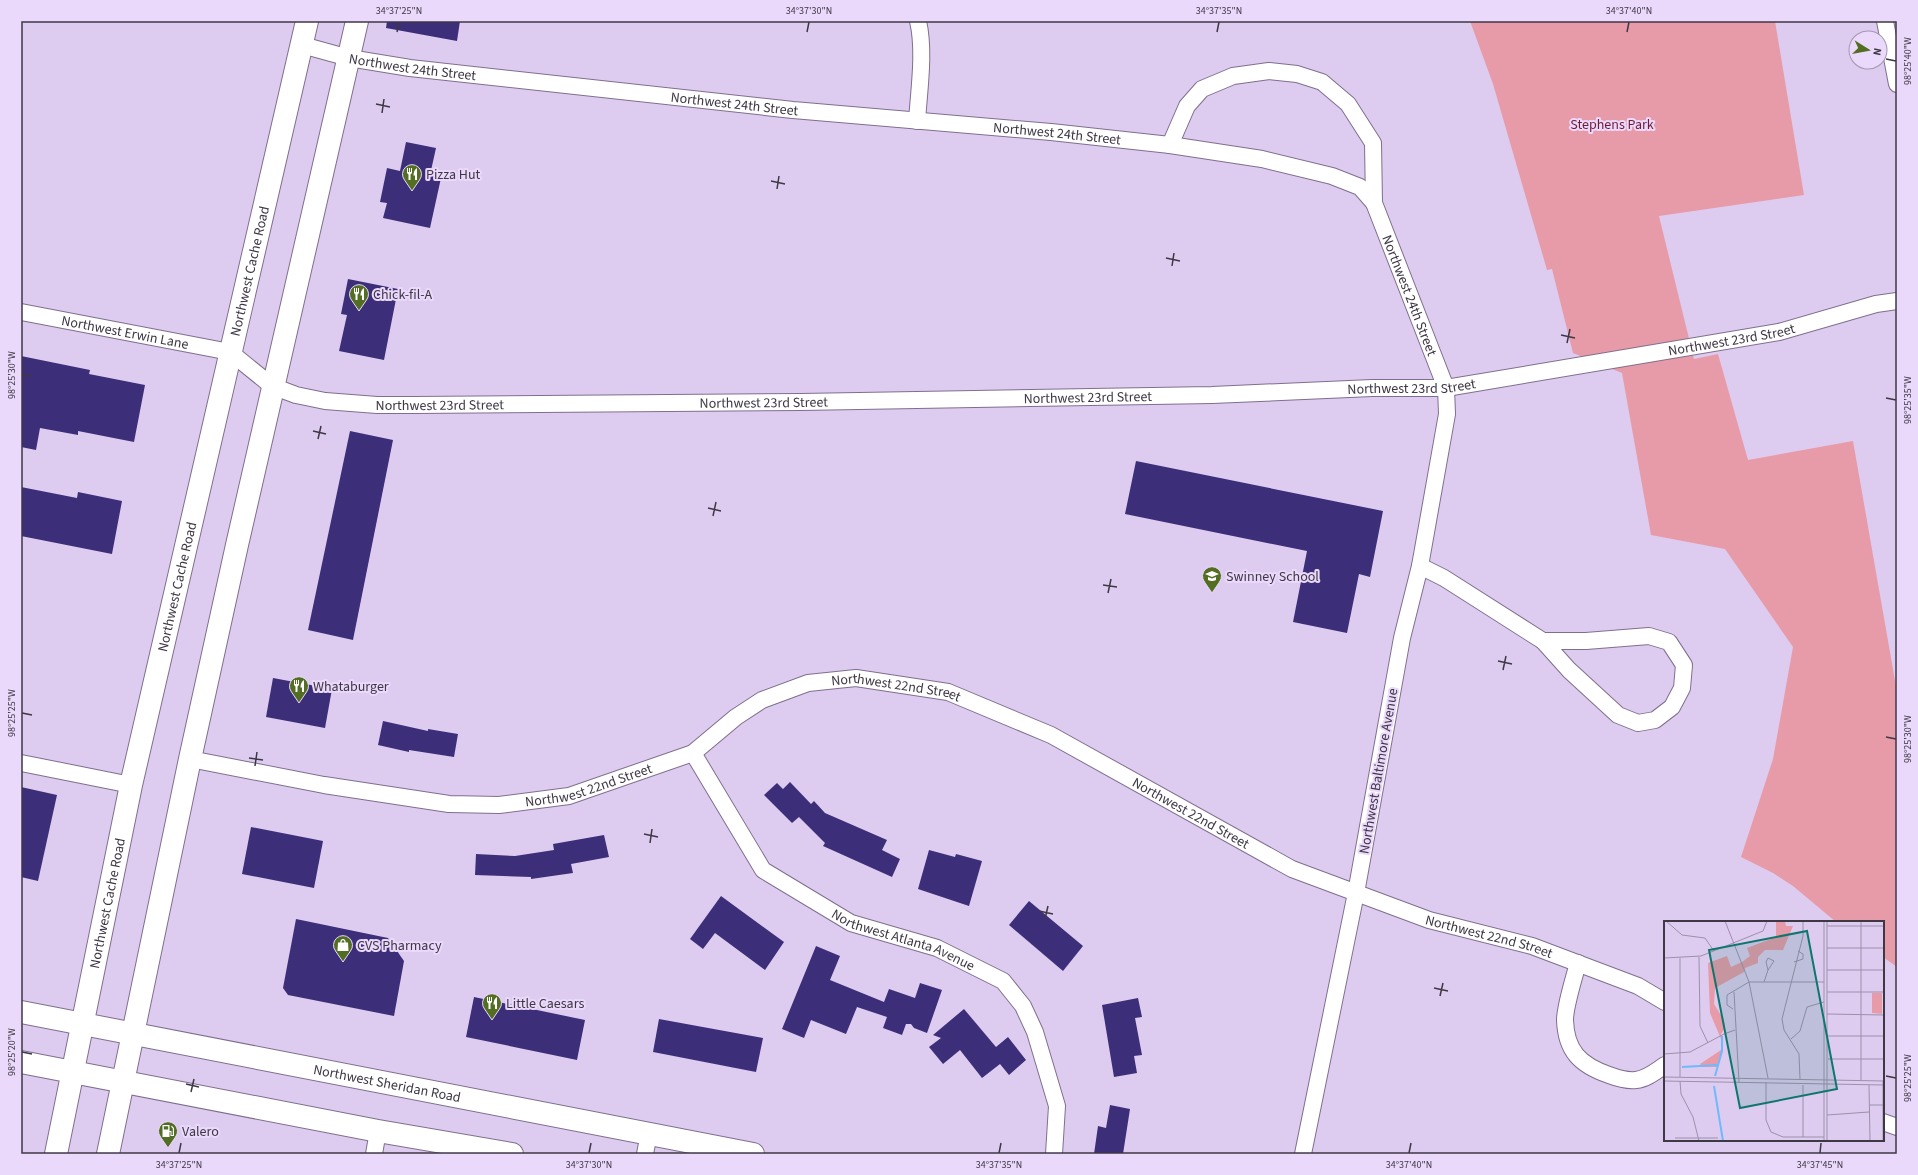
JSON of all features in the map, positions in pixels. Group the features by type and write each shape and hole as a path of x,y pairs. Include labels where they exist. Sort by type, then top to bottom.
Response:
{"main road":[{"name":"Northwest Cache Road","path":"56,1154 131,785 307,21"},
{"path":"108,1154 190,759 272,386 357,21"},
{"name":"Northwest Sheridan Road","path":"21,1012 133,1033 647,1144 753,1154"},
{"path":"21,1062 378,1131 512,1154"}],"street":[{"path":"917,121 920,70 920,30 918,21"},
{"path":"1885,21 1893,46 1897,84"},
{"name":"Northwest 24th Street","path":"302,45 349,58 403,67 480,76 793,110 1051,132 1170,145 1262,159 1332,176 1360,187 1374,203 1446,388"},
{"name":"Northwest 24th Street","path":"1170,145 1187,106 1202,89 1233,76 1269,71 1297,74 1322,82 1348,104 1373,143 1374,203"},
{"name":"Northwest 23rd Street","path":"230,352 272,386 296,395 325,401 377,405 801,402 1204,395 1372,388 1446,388 1779,332 1876,304 1897,301"},
{"name":"Northwest Erwin Lane","path":"21,312 230,352"},
{"name":"Northwest Baltimore Avenue","path":"1303,1154 1356,893 1402,638 1420,566 1448,414 1446,388"},
{"path":"1420,566 1444,578 1543,641 1569,670 1618,715 1638,723 1655,720 1672,707 1682,688 1684,665 1669,642 1648,636 1586,641 1543,641"},
{"name":"Northwest 22nd Street","path":"190,759 324,785 449,804 499,805 570,796 693,754 736,717 762,700 808,683 856,678 948,692 1051,735 1292,869 1429,920 1532,946 1638,986 1664,1001"},
{"name":"Northwest Atlanta Avenue","path":"693,754 763,870 851,923 937,948 1003,981 1023,1006 1040,1047 1057,1106 1054,1154"},
{"path":"21,763 131,785"},
{"path":"1578,963 1565,1019 1569,1046 1577,1058 1594,1070 1618,1078 1636,1080 1651,1075 1664,1066"},
{"path":"1884,1122 1897,1127"},
{"path":"374,1154 378,1131"}],"green space":[{"name":"Stephens Park","path":"1470,21 1775,21 1804,195 1659,216 1694,359 1718,354 1748,460 1853,441 1897,692 1897,967 1884,958 1884,921 1835,921 1793,886 1773,873 1741,857 1773,759 1793,647 1725,549 1651,535 1622,373 1573,353 1552,269 1547,270 1493,84"}],"building":[{"path":"387,21 460,21 457,41 386,28"},
{"path":"406,142 436,148 430,175 441,178 430,228 383,218 387,203 380,202 387,168 400,171"},
{"path":"348,279 398,289 384,360 339,351 347,315 341,314"},
{"path":"21,356 90,370 89,374 145,385 134,442 78,431 78,435 40,428 36,450 21,447"},
{"path":"350,431 393,440 353,640 308,630"},
{"path":"1136,461 1383,511 1370,577 1359,574 1347,633 1293,622 1307,551 1125,514"},
{"path":"21,487 77,498 78,492 122,501 112,554 21,536"},
{"name":"Whataburger","path":"273,678 332,689 325,728 266,717"},
{"path":"383,721 428,731 428,729 458,734 454,757 409,750 409,752 378,745"},
{"path":"790,782 811,804 814,801 825,813 887,840 882,850 900,859 892,877 823,846 825,843 799,817 792,823 764,795 777,783 783,789"},
{"path":"21,787 57,795 38,881 21,877"},
{"path":"251,827 323,841 314,888 242,874"},
{"path":"604,835 609,857 571,864 573,873 531,879 531,877 475,875 476,854 515,856 554,850 553,844"},
{"path":"929,850 955,857 956,854 982,861 969,906 918,889"},
{"path":"721,896 784,942 765,970 715,933 703,949 690,939"},
{"path":"1029,901 1083,946 1063,971 1009,925"},
{"path":"296,919 388,938 404,961 394,1016 288,995 283,988"},
{"path":"816,946 840,956 830,980 884,1002 889,989 915,998 920,983 942,990 927,1033 914,1028 911,1024 906,1024 902,1035 883,1028 887,1017 857,1007 846,1034 811,1020 804,1038 782,1029"},
{"path":"474,997 585,1020 577,1060 466,1037"},
{"path":"1138,998 1142,1017 1135,1018 1142,1055 1134,1056 1137,1073 1114,1077 1102,1005"},
{"path":"964,1009 996,1047 1008,1037 1026,1060 1009,1075 1000,1064 982,1078 960,1050 943,1064 929,1047 941,1038 933,1035"},
{"path":"659,1019 763,1038 756,1072 653,1052"},
{"path":"1110,1105 1130,1109 1123,1154 1094,1154 1098,1126 1106,1128"}],"place":[{"name":"Pizza Hut","path":"412,191"},
{"name":"Chick-fil-A","path":"359,311"},
{"name":"Swinney School","path":"1212,593"},
{"name":"Whataburger","path":"299,703"},
{"name":"CVS Pharmacy","path":"343,962"},
{"name":"Little Caesars","path":"492,1020"},
{"name":"Valero","path":"168,1148"}]}
